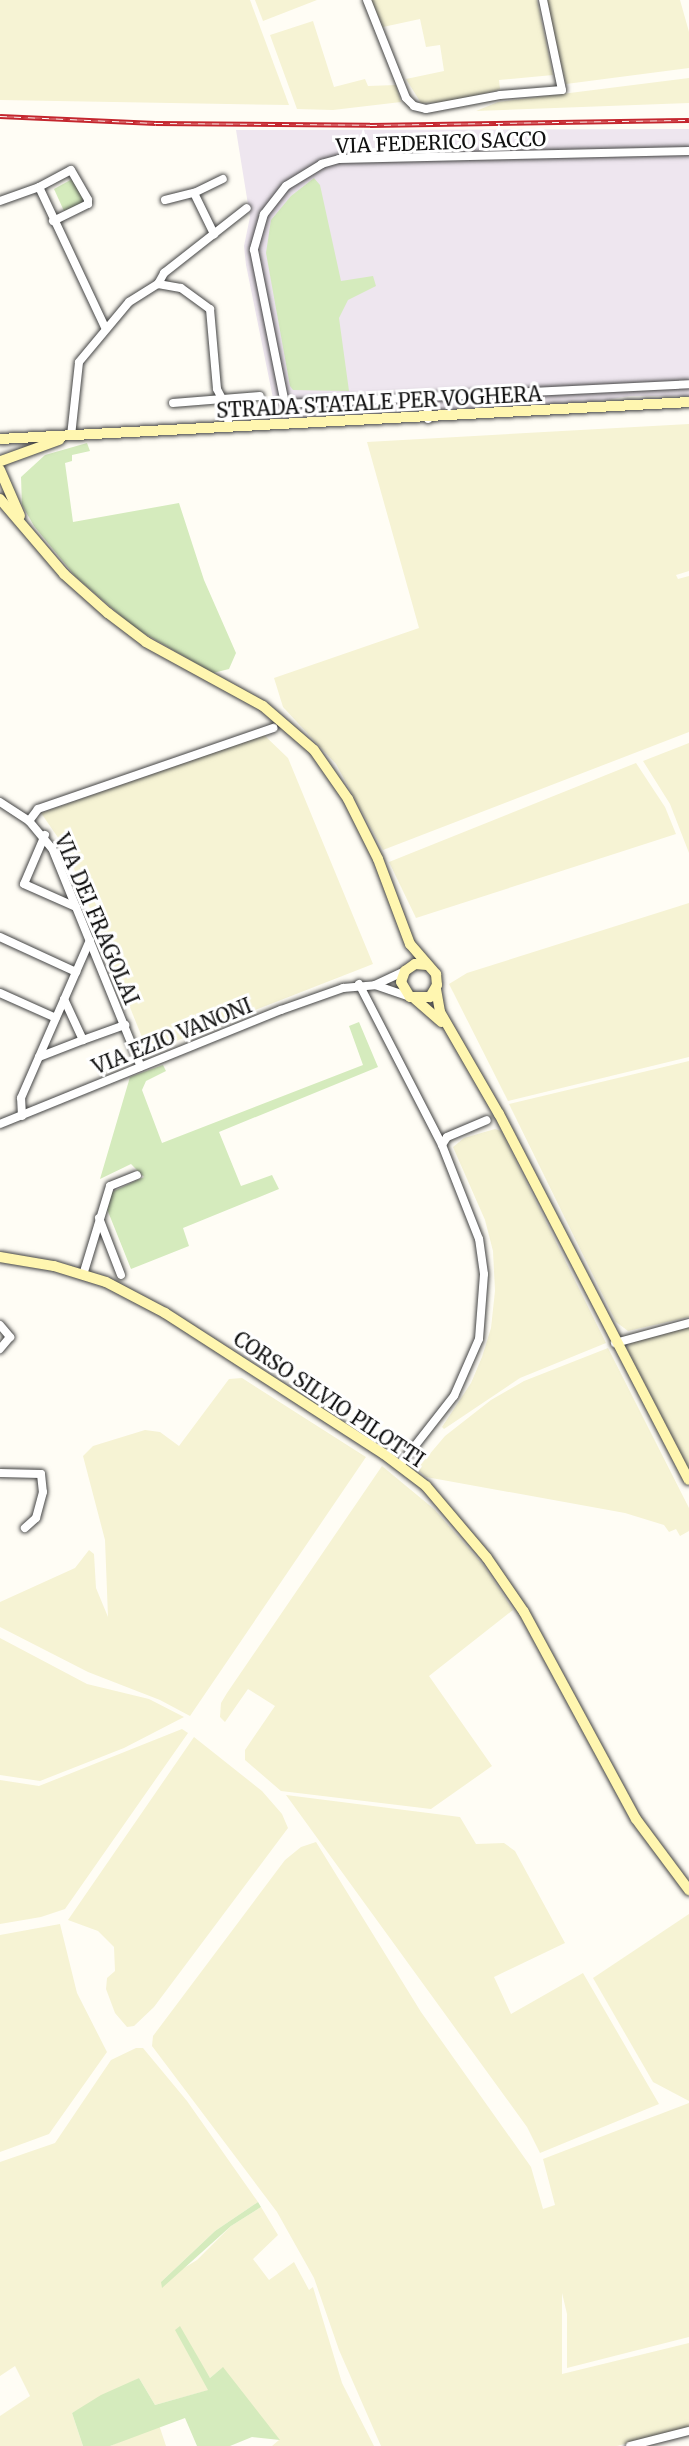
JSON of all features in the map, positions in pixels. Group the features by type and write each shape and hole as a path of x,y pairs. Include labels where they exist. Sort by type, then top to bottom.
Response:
{"main road":[{"name":"STRADA STATALE PER VOGHERA","path":"0,441 428,419 689,402"},
{"name":"STRADA STATALE PER VOGHERA","path":"0,464 71,436"},
{"path":"0,441 0,464 25,524"},
{"path":"0,500 25,524 64,573 108,613 146,642 263,706 314,750 348,799 378,859 405,933 436,974 440,1012 499,1114 615,1343 689,1480"},
{"path":"405,933 405,971 401,982 412,998 451,1033"},
{"path":"405,971 415,964 427,965"},
{"path":"412,998 430,997 436,989"},
{"name":"CORSO SILVIO PILOTTI","path":"0,1257 106,1282 165,1313 400,1465 449,1510 488,1558 524,1612 636,1819 689,1890"}],"street":[{"path":"367,0 406,98 414,106 426,109 500,95 562,90 543,0"},
{"name":"VIA FEDERICO SACCO","path":"689,151 339,159 322,164 286,186 264,214 254,250 285,404 689,384"},
{"path":"0,201 39,187 71,170 88,204 53,221"},
{"path":"165,200 194,193 223,179"},
{"path":"39,187 53,221 105,327"},
{"path":"194,193 214,234"},
{"path":"71,436 79,362 105,327 138,295 158,284 164,273 247,208"},
{"path":"158,284 181,288 210,309 217,389 223,400 229,429"},
{"path":"173,403 260,396"},
{"path":"427,397 428,419"},
{"path":"29,821 38,809 273,728"},
{"name":"VIA DEI FRAGOLAI","path":"0,802 29,821 45,835 141,1066"},
{"path":"45,835 24,884 76,907"},
{"path":"0,937 76,972"},
{"path":"22,1116 21,1098 90,940"},
{"path":"375,985 405,971"},
{"path":"358,984 442,1145 479,1239 484,1274 479,1339 454,1396 400,1465"},
{"name":"VIA EZIO VANONI","path":"0,1124 280,1010 358,984 375,985"},
{"path":"375,985 412,998"},
{"path":"0,993 56,1018"},
{"path":"64,999 83,1041"},
{"path":"39,1057 124,1025"},
{"path":"442,1145 447,1137 487,1120"},
{"path":"83,1275 110,1186 137,1175"},
{"path":"99,1217 121,1275"},
{"path":"615,1343 689,1323"},
{"path":"0,1325 10,1337 0,1349"},
{"path":"0,1473 41,1474 43,1492 36,1518 25,1528"},
{"path":"630,2446 689,2431"}],"shaded area":[{"path":"0,0 250,0 289,105 0,100"},
{"path":"255,0 317,0 263,21"},
{"path":"371,0 537,0 553,75 499,80 500,89 495,91 446,102 421,103 406,79 444,71 440,45 426,47 420,19 383,27"},
{"path":"545,0 680,0 689,32 689,68 566,84"},
{"path":"313,21 334,87 365,79 368,86 396,85 401,102 333,110 297,109 270,35"},
{"path":"689,78 689,103 476,111 498,102"},
{"path":"689,129 689,396 630,396 593,402 277,418 246,265 244,246 250,217 236,130"},
{"path":"689,424 689,571 676,575 678,579 689,576 689,732 383,850 336,764 283,707 274,678 419,628 367,442"},
{"path":"264,735 288,758 373,964 148,1052 66,849 41,813"},
{"path":"689,743 689,853 670,804 643,761"},
{"path":"636,763 665,807 676,834 416,918 389,862"},
{"path":"689,903 689,1057 508,1101 449,984 467,973"},
{"path":"689,1061 689,1317 628,1331 616,1322 509,1104"},
{"path":"495,1129 501,1131 606,1343 520,1378 444,1429 442,1427 471,1383 482,1357 491,1328 495,1291 493,1251 485,1220 453,1147 464,1138"},
{"path":"689,1327 689,1469 627,1348 631,1343"},
{"path":"608,1348 689,1508 689,1531 680,1536 676,1529 669,1532 664,1525 625,1513 426,1477 417,1469 445,1436 491,1400 524,1381"},
{"path":"242,1378 366,1457 190,1716 160,1700 88,1672 0,1627 0,1602 75,1568 89,1550 94,1554 96,1588 108,1617 105,1540 83,1456 93,1446 145,1430 160,1432 179,1446 229,1379"},
{"path":"382,1466 434,1509 484,1566 513,1610 429,1676 492,1766 431,1809 281,1791 245,1760 245,1750 275,1706 248,1689 225,1722 220,1717 221,1703 227,1693"},
{"path":"0,1638 87,1684 149,1699 184,1717 124,1748 40,1781 0,1775"},
{"path":"182,1729 188,1733 65,1909 41,1917 0,1924 0,1780 39,1786"},
{"path":"194,1737 262,1791 282,1814 288,1828 154,2007 134,2026 127,2027 115,2013 106,1989 107,1978 115,1971 114,1947 98,1931 68,1920"},
{"path":"286,1795 460,1817 476,1844 504,1843 515,1851 565,1943 494,1977 511,2014 583,1973 659,2104 540,2153 527,2127"},
{"path":"316,1842 421,2012 531,2167 543,2209 555,2205 543,2159 689,2103 689,2337 567,2368 567,2314 562,2293 562,2374 689,2343 689,2427 617,2446 381,2446 339,2350 314,2278 277,2212 152,2046 153,2036 285,1860 301,1847"},
{"path":"689,1914 689,2101 653,2082 593,1978"},
{"path":"60,1924 77,1993 107,2052 49,2134 0,2152 0,1935"},
{"path":"136,2048 143,2048 187,2101 258,2202 215,2231 161,2282 197,2260 231,2226 261,2207 278,2235 253,2259 269,2280 294,2262 309,2290 313,2287 342,2383 374,2446 272,2446 279,2440 222,2368 210,2378 176,2330 209,2390 155,2405 139,2378 72,2413 83,2446 0,2446 0,2416 30,2396 15,2366 0,2376 0,2162 55,2143 111,2060"},
{"path":"159,2425 166,2446 110,2446"}],"green space":[{"path":"74,178 86,201 64,211 54,189"},
{"path":"314,178 320,185 341,281 373,276 376,286 348,300 339,318 349,391 293,390 290,386 266,253 271,220 291,196"},
{"path":"87,443 90,451 72,455 72,461 65,463 73,522 179,503 204,580 236,653 229,669 213,673 135,628 75,576 34,526 22,505 21,477 45,455"},
{"path":"359,1022 378,1067 219,1132 241,1186 272,1175 279,1189 183,1228 189,1246 131,1269 107,1209 112,1192 144,1177 131,1164 100,1179 130,1077 163,1065 166,1071 146,1081 142,1090 162,1143 363,1065 349,1026"},
{"path":"258,2202 261,2207 231,2226 162,2288 161,2282 215,2231"},
{"path":"180,2326 210,2378 223,2367 280,2440 252,2437 230,2446 197,2446 185,2418 110,2446 83,2446 72,2413 101,2395 139,2378 155,2405 208,2390 175,2330"}],"railway":[{"path":"0,116 156,123 370,125 689,120"}]}
